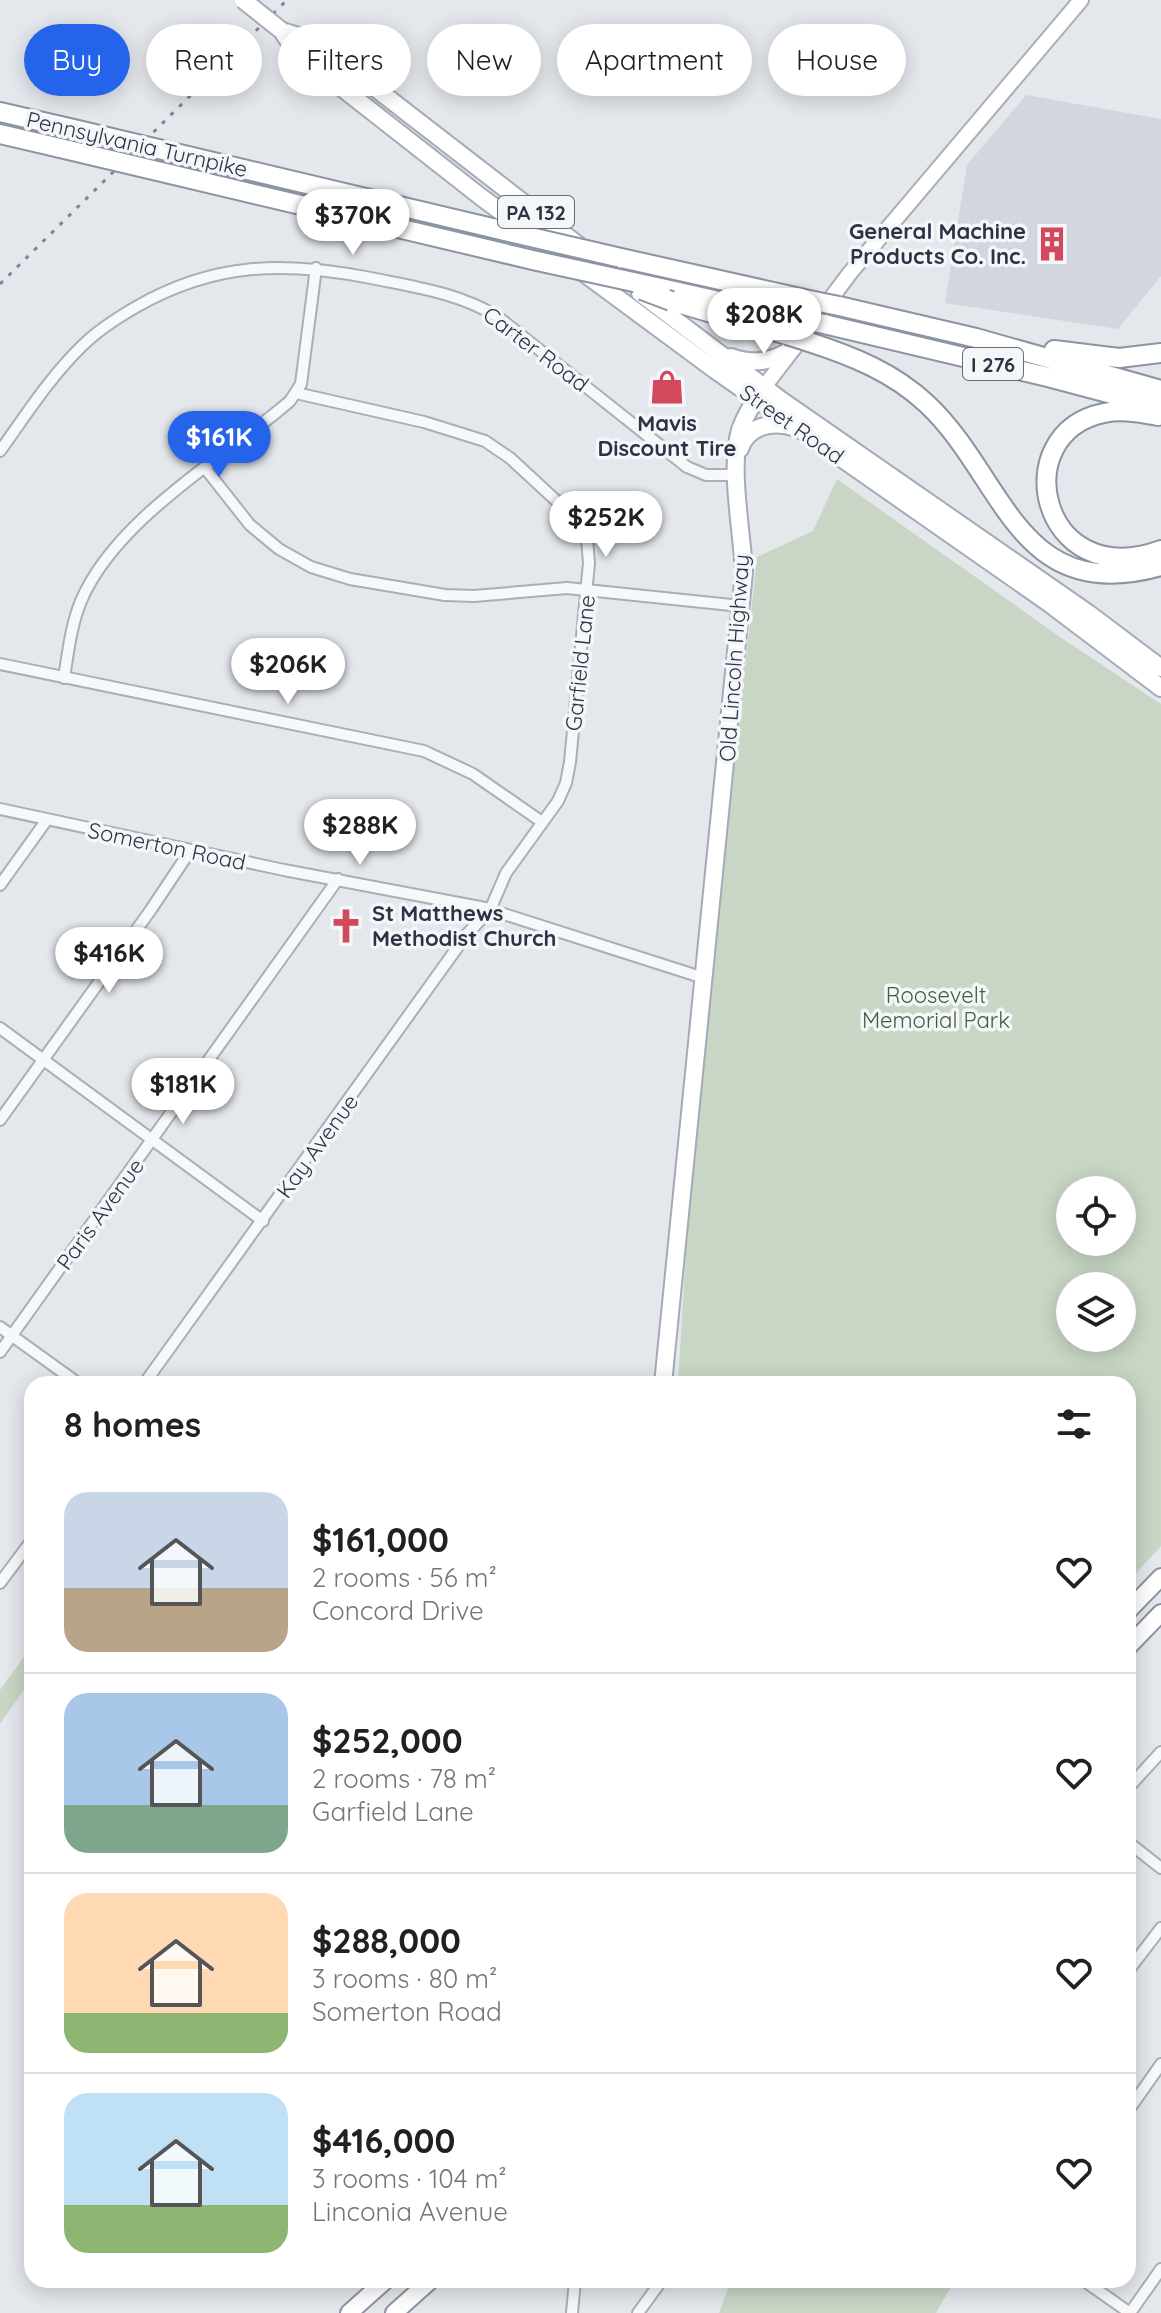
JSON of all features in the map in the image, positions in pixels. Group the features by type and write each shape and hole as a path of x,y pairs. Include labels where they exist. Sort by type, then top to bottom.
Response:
{"highway":[{"name":"Pennsylvania Turnpike","path":"0,112 976,338 1161,390"},
{"name":"Pennsylvania Turnpike","path":"0,134 606,276 666,294"},
{"path":"666,294 796,342 869,364 900,382 928,405 951,432 1013,523 1045,552 1072,566 1101,572 1130,573 1161,566"},
{"name":"I 276","path":"666,294 824,324 1161,407"},
{"path":"976,338 1119,358 1161,353"},
{"path":"1161,417 1121,411 1086,419 1071,429 1058,444 1046,480 1050,508 1058,524 1070,539 1084,549 1100,556 1118,558 1144,556 1161,550"}],"main road":[{"name":"Street Road","path":"243,0 278,28"},
{"name":"Old Lincoln Highway","path":"664,1376 744,572 737,466 739,433 760,393 866,253 1081,0"},
{"name":"Street Road","path":"352,96 425,154 760,393 1088,613 1161,668"},
{"name":"Street Road","path":"386,96 713,348 797,429 1050,604 1161,688"},
{"path":"713,348 740,360 756,362 780,358 796,342"},
{"path":"737,466 742,441 755,429 773,424 797,429"},
{"path":"1136,1603 1161,1577"},
{"path":"1136,1639 1161,1613"},
{"path":"349,2313 377,2288"},
{"path":"394,2313 422,2288"}],"street":[{"name":"Carter Road","path":"0,451 64,364 91,338 135,308 190,281 233,270 275,266 316,268 454,296 480,306 687,467 706,475 737,466"},
{"path":"64,678 80,603 104,561 132,527 278,411 296,393 304,369 316,268"},
{"name":"Garfield Lane","path":"296,393 467,434 498,449 552,494 581,526 589,552 587,590 566,783 558,801 506,873 490,910"},
{"path":"205,468 250,525 289,556 350,579 445,595 474,596 549,587 741,606"},
{"path":"0,664 436,755 473,774 542,822"},
{"name":"Somerton Road","path":"0,809 190,851 490,910 704,978"},
{"path":"0,885 46,821"},
{"path":"0,1120 190,851"},
{"name":"Paris Avenue","path":"0,1352 338,879"},
{"name":"Kay Avenue","path":"150,1376 467,934 490,910"},
{"path":"0,1028 263,1221"},
{"path":"0,1327 68,1376"},
{"path":"0,1583 24,1551"},
{"path":"1136,1779 1161,1752"},
{"path":"1136,1848 1161,1868"},
{"path":"1136,1961 1161,1928"},
{"path":"1136,2100 1161,2064"},
{"path":"1094,2288 1130,2313 1161,2269"},
{"path":"572,2313 574,2288"},
{"path":"638,2313 656,2288"}],"shaded area":[{"path":"1026,95 1161,119 1161,276 1118,329 945,303 967,165"}],"green space":[{"name":"Roosevelt Memorial Park","path":"837,479 1060,637 1161,704 1161,1546 1136,1573 1136,1376 678,1376 691,1168 757,557 813,531"},
{"path":"24,1657 24,1690 0,1724 0,1690"},
{"path":"728,2288 950,2288 936,2313 719,2313"}],"railway":[{"path":"0,284 287,0"}],"place":[{"name":"General Machine Products Co. Inc.","path":"1052,244"},
{"name":"Mavis Discount Tire","path":"667,387"},
{"name":"St Matthews Methodist Church","path":"346,926"}]}
